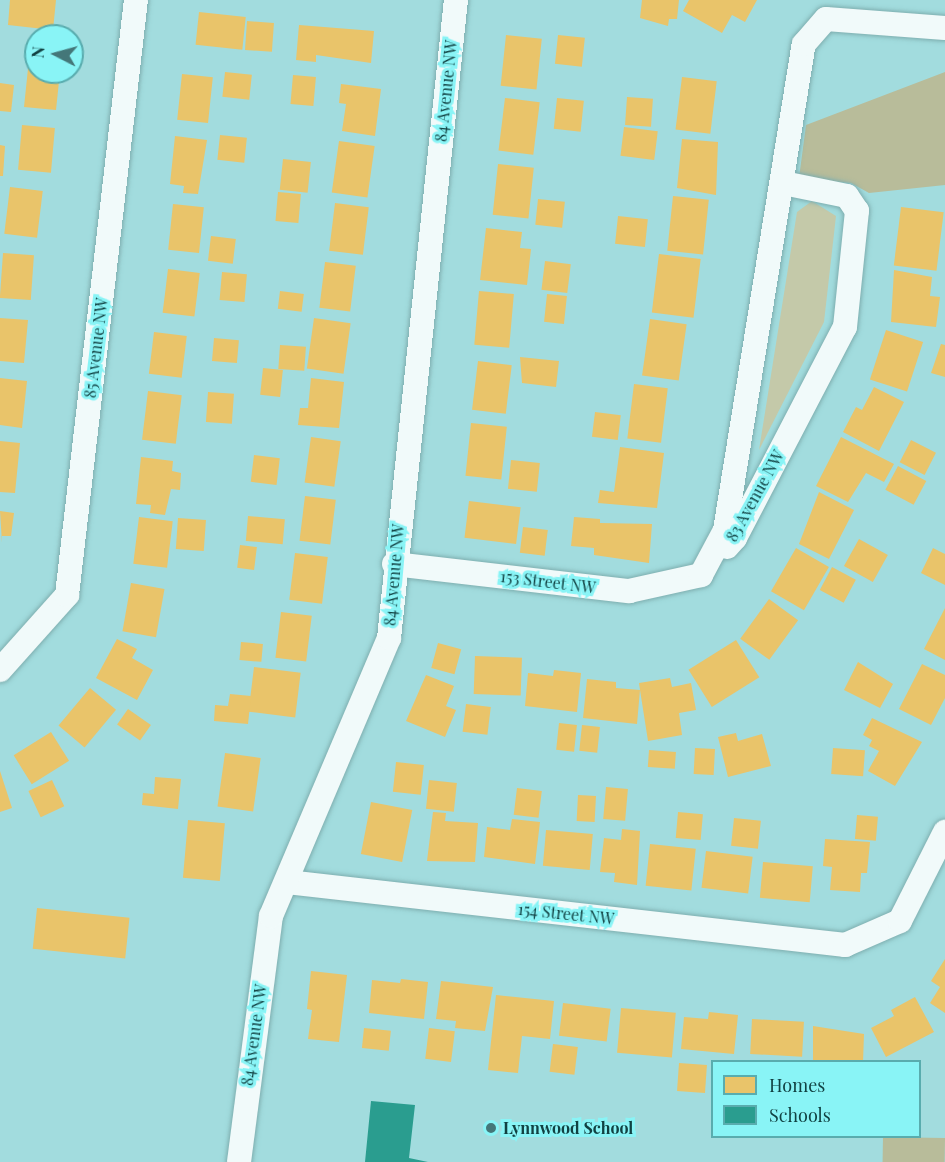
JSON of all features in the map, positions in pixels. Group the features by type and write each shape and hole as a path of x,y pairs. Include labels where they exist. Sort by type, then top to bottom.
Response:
{"street":[{"name":"85 Avenue NW","path":"0,670 67,595 136,0"},
{"name":"84 Avenue NW","path":"239,1162 271,916 389,638 394,564 456,0"},
{"name":"83 Avenue NW","path":"701,575 725,530 804,44 826,19 945,28"},
{"name":"83 Avenue NW","path":"701,575 735,538 845,327 857,211 847,196 783,183"},
{"name":"153 Street NW","path":"394,564 629,591 701,575"},
{"name":"154 Street NW","path":"287,882 845,945 900,921 945,832"}],"green space":[{"path":"945,72 945,185 869,193 851,183 799,178 806,125"},
{"path":"812,201 836,216 824,322 759,450 797,212"},
{"path":"883,1138 945,1138 945,1162 883,1162"}],"building: Homes":[{"path":"10,0 56,0 54,24 24,24 24,27 8,25"},
{"path":"642,0 679,0 677,19 669,19 668,26 640,18"},
{"path":"689,0 757,0 745,22 732,15 722,33 683,11"},
{"path":"199,12 246,17 242,50 196,45"},
{"path":"247,21 274,23 272,52 245,50"},
{"path":"299,25 374,31 371,63 316,55 316,62 296,60"},
{"path":"506,35 542,39 536,89 501,86"},
{"path":"558,35 585,38 582,67 555,64"},
{"path":"225,72 252,75 249,100 222,97"},
{"path":"182,74 213,77 208,123 177,120"},
{"path":"293,75 316,77 313,106 290,104"},
{"path":"682,77 717,81 710,134 676,130"},
{"path":"0,83 14,85 11,112 0,111"},
{"path":"26,84 59,84 56,110 24,107"},
{"path":"341,84 381,89 375,136 342,131 346,104 339,103"},
{"path":"627,97 653,99 651,127 625,125"},
{"path":"505,98 540,102 533,155 499,151"},
{"path":"557,98 584,101 581,132 554,129"},
{"path":"22,125 55,128 51,173 18,170"},
{"path":"624,127 658,131 654,160 620,156"},
{"path":"220,135 247,138 244,163 217,160"},
{"path":"175,136 207,140 198,194 183,193 184,186 170,184"},
{"path":"682,139 718,142 716,195 677,188"},
{"path":"339,141 375,146 367,198 332,192"},
{"path":"0,145 5,146 3,176 0,176"},
{"path":"283,159 311,162 308,193 280,190"},
{"path":"498,164 534,168 528,218 493,215"},
{"path":"10,187 43,191 37,238 4,234"},
{"path":"278,192 301,194 298,223 275,221"},
{"path":"673,196 709,200 703,254 667,251"},
{"path":"538,199 565,202 562,228 535,225"},
{"path":"335,203 369,207 363,255 329,251"},
{"path":"173,204 204,207 199,253 168,250"},
{"path":"901,207 944,212 936,271 894,266"},
{"path":"618,216 648,219 645,247 615,244"},
{"path":"486,228 522,232 520,248 531,249 527,285 480,280"},
{"path":"211,236 236,239 233,264 208,261"},
{"path":"3,253 34,255 31,300 0,298"},
{"path":"659,254 701,259 693,318 652,313"},
{"path":"545,261 571,264 567,293 541,290"},
{"path":"325,262 356,266 350,311 319,308"},
{"path":"168,269 200,273 194,317 163,313"},
{"path":"894,270 932,277 930,296 940,297 936,327 891,322"},
{"path":"222,272 247,274 244,302 220,300"},
{"path":"280,291 304,294 302,312 278,309"},
{"path":"479,291 514,294 509,348 474,345"},
{"path":"547,294 567,296 564,324 544,322"},
{"path":"0,318 28,320 24,363 0,361"},
{"path":"314,318 351,323 344,374 307,369"},
{"path":"650,319 687,324 679,381 642,375"},
{"path":"886,330 923,342 907,392 870,379"},
{"path":"154,332 187,336 182,378 149,374"},
{"path":"214,338 239,340 237,363 212,361"},
{"path":"941,344 945,345 945,377 931,373"},
{"path":"280,345 306,347 304,371 278,369"},
{"path":"520,357 559,361 556,387 522,383"},
{"path":"478,361 512,365 506,414 472,410"},
{"path":"263,368 283,370 280,397 260,395"},
{"path":"0,378 27,381 22,428 0,425"},
{"path":"311,378 344,382 339,428 298,425 300,408 308,408"},
{"path":"634,384 668,388 661,443 627,439"},
{"path":"874,387 904,402 879,451 843,432 856,407 862,410"},
{"path":"148,391 182,395 176,444 142,440"},
{"path":"208,392 234,394 232,424 206,422"},
{"path":"595,412 621,415 618,440 592,437"},
{"path":"471,423 507,427 501,479 465,476"},
{"path":"311,437 341,441 334,487 305,483"},
{"path":"841,437 894,464 884,482 866,473 848,502 816,486"},
{"path":"911,440 936,453 925,475 900,462"},
{"path":"0,441 20,443 15,493 0,492"},
{"path":"620,447 664,453 657,508 598,503 600,490 614,492"},
{"path":"254,455 280,458 277,485 251,482"},
{"path":"141,457 173,461 172,471 181,473 180,490 171,489 165,515 150,513 151,505 136,504"},
{"path":"511,460 540,463 537,492 508,489"},
{"path":"898,466 926,481 914,505 885,490"},
{"path":"819,492 854,510 829,559 799,544"},
{"path":"305,496 336,500 330,544 300,541"},
{"path":"469,501 521,507 516,544 464,538"},
{"path":"0,511 14,513 11,536 2,536 2,543"},
{"path":"248,516 285,519 283,544 246,541"},
{"path":"139,517 173,521 167,568 133,564"},
{"path":"574,517 600,519 600,523 652,524 649,563 594,555 594,548 571,546"},
{"path":"178,518 206,520 204,551 176,549"},
{"path":"523,527 548,530 545,556 520,553"},
{"path":"859,539 888,555 873,582 844,566"},
{"path":"240,545 257,547 254,570 237,568"},
{"path":"796,548 829,567 804,610 771,591"},
{"path":"933,548 945,554 945,585 921,573"},
{"path":"295,553 328,557 322,604 289,600"},
{"path":"832,567 856,580 844,603 820,590"},
{"path":"131,583 164,589 156,637 122,631"},
{"path":"769,599 798,620 769,660 740,639"},
{"path":"945,608 945,660 924,649"},
{"path":"281,612 312,616 306,661 275,658"},
{"path":"117,639 137,649 132,658 153,670 137,700 96,678"},
{"path":"736,640 759,677 712,707 689,670"},
{"path":"241,642 263,644 261,662 239,660"},
{"path":"438,643 461,649 454,674 431,668"},
{"path":"475,656 522,658 521,696 474,694"},
{"path":"858,662 893,684 880,708 844,690"},
{"path":"922,664 945,675 945,698 931,725 899,709"},
{"path":"254,667 301,673 295,717 249,712"},
{"path":"554,670 581,673 577,712 525,706 528,673 553,676"},
{"path":"426,675 454,686 446,706 456,710 445,737 406,721"},
{"path":"670,678 672,687 691,683 696,710 679,713 682,735 648,741 639,683"},
{"path":"587,679 616,682 616,688 640,690 637,724 583,718"},
{"path":"90,688 116,710 85,747 59,726"},
{"path":"230,694 251,696 248,724 214,721 215,705 228,706"},
{"path":"466,704 491,707 487,735 463,732"},
{"path":"128,709 151,725 140,741 117,725"},
{"path":"872,718 922,742 895,786 868,771 879,751 869,746 872,740 863,735"},
{"path":"559,723 577,725 574,752 556,750"},
{"path":"582,725 600,727 597,753 579,751"},
{"path":"51,732 69,761 32,784 14,755"},
{"path":"736,733 738,741 762,734 771,766 728,777 718,737"},
{"path":"695,748 715,749 714,775 694,774"},
{"path":"833,748 865,750 863,776 831,774"},
{"path":"649,750 676,752 675,769 648,767"},
{"path":"225,753 261,758 253,811 217,806"},
{"path":"396,762 424,765 421,795 393,792"},
{"path":"0,771 12,808 0,812"},
{"path":"155,777 181,779 178,809 142,805 143,793 154,794"},
{"path":"52,780 64,806 41,817 28,791"},
{"path":"429,780 457,783 454,812 426,809"},
{"path":"606,787 628,789 625,821 603,819"},
{"path":"517,788 542,791 539,818 514,815"},
{"path":"578,795 596,796 595,822 577,821"},
{"path":"371,802 412,810 402,862 361,854"},
{"path":"433,812 446,813 445,821 478,823 475,862 427,861"},
{"path":"678,812 703,814 701,840 676,838"},
{"path":"857,815 878,817 876,841 855,839"},
{"path":"734,818 761,821 758,849 731,846"},
{"path":"512,819 540,822 535,864 484,857 487,827 510,830"},
{"path":"188,820 225,823 220,881 183,878"},
{"path":"622,829 640,831 637,885 614,882 615,873 600,872 604,838 621,840"},
{"path":"546,830 593,834 590,870 543,866"},
{"path":"825,839 870,842 867,873 861,873 860,892 830,890 832,867 823,866"},
{"path":"650,844 696,849 691,891 646,886"},
{"path":"706,851 753,857 748,893 701,888"},
{"path":"763,862 813,866 810,902 760,898"},
{"path":"37,908 129,918 125,958 33,949"},
{"path":"945,959 945,1013 930,1003 940,987 931,981"},
{"path":"311,971 347,975 339,1042 308,1039 312,1010 307,1009"},
{"path":"401,979 428,982 424,1019 369,1013 372,980 400,983"},
{"path":"441,981 493,987 485,1031 455,1028 456,1021 436,1019"},
{"path":"496,995 554,1001 550,1039 522,1036 518,1073 488,1070"},
{"path":"915,997 934,1032 886,1057 871,1028 894,1016 891,1010"},
{"path":"563,1003 611,1009 607,1042 559,1036"},
{"path":"621,1008 676,1013 672,1058 617,1053"},
{"path":"709,1012 738,1015 734,1054 681,1049 684,1017 708,1019"},
{"path":"752,1019 804,1022 802,1057 750,1054"},
{"path":"813,1026 864,1034 863,1060 813,1060"},
{"path":"364,1028 391,1031 389,1051 362,1048"},
{"path":"429,1028 455,1031 451,1062 425,1059"},
{"path":"553,1044 578,1047 574,1075 550,1072"},
{"path":"679,1063 707,1065 705,1093 677,1091"}],"building: Schools":[{"path":"371,1101 415,1105 409,1158 428,1162 365,1162"}],"place":[{"name":"Lynnwood School","path":"491,1128"}]}
